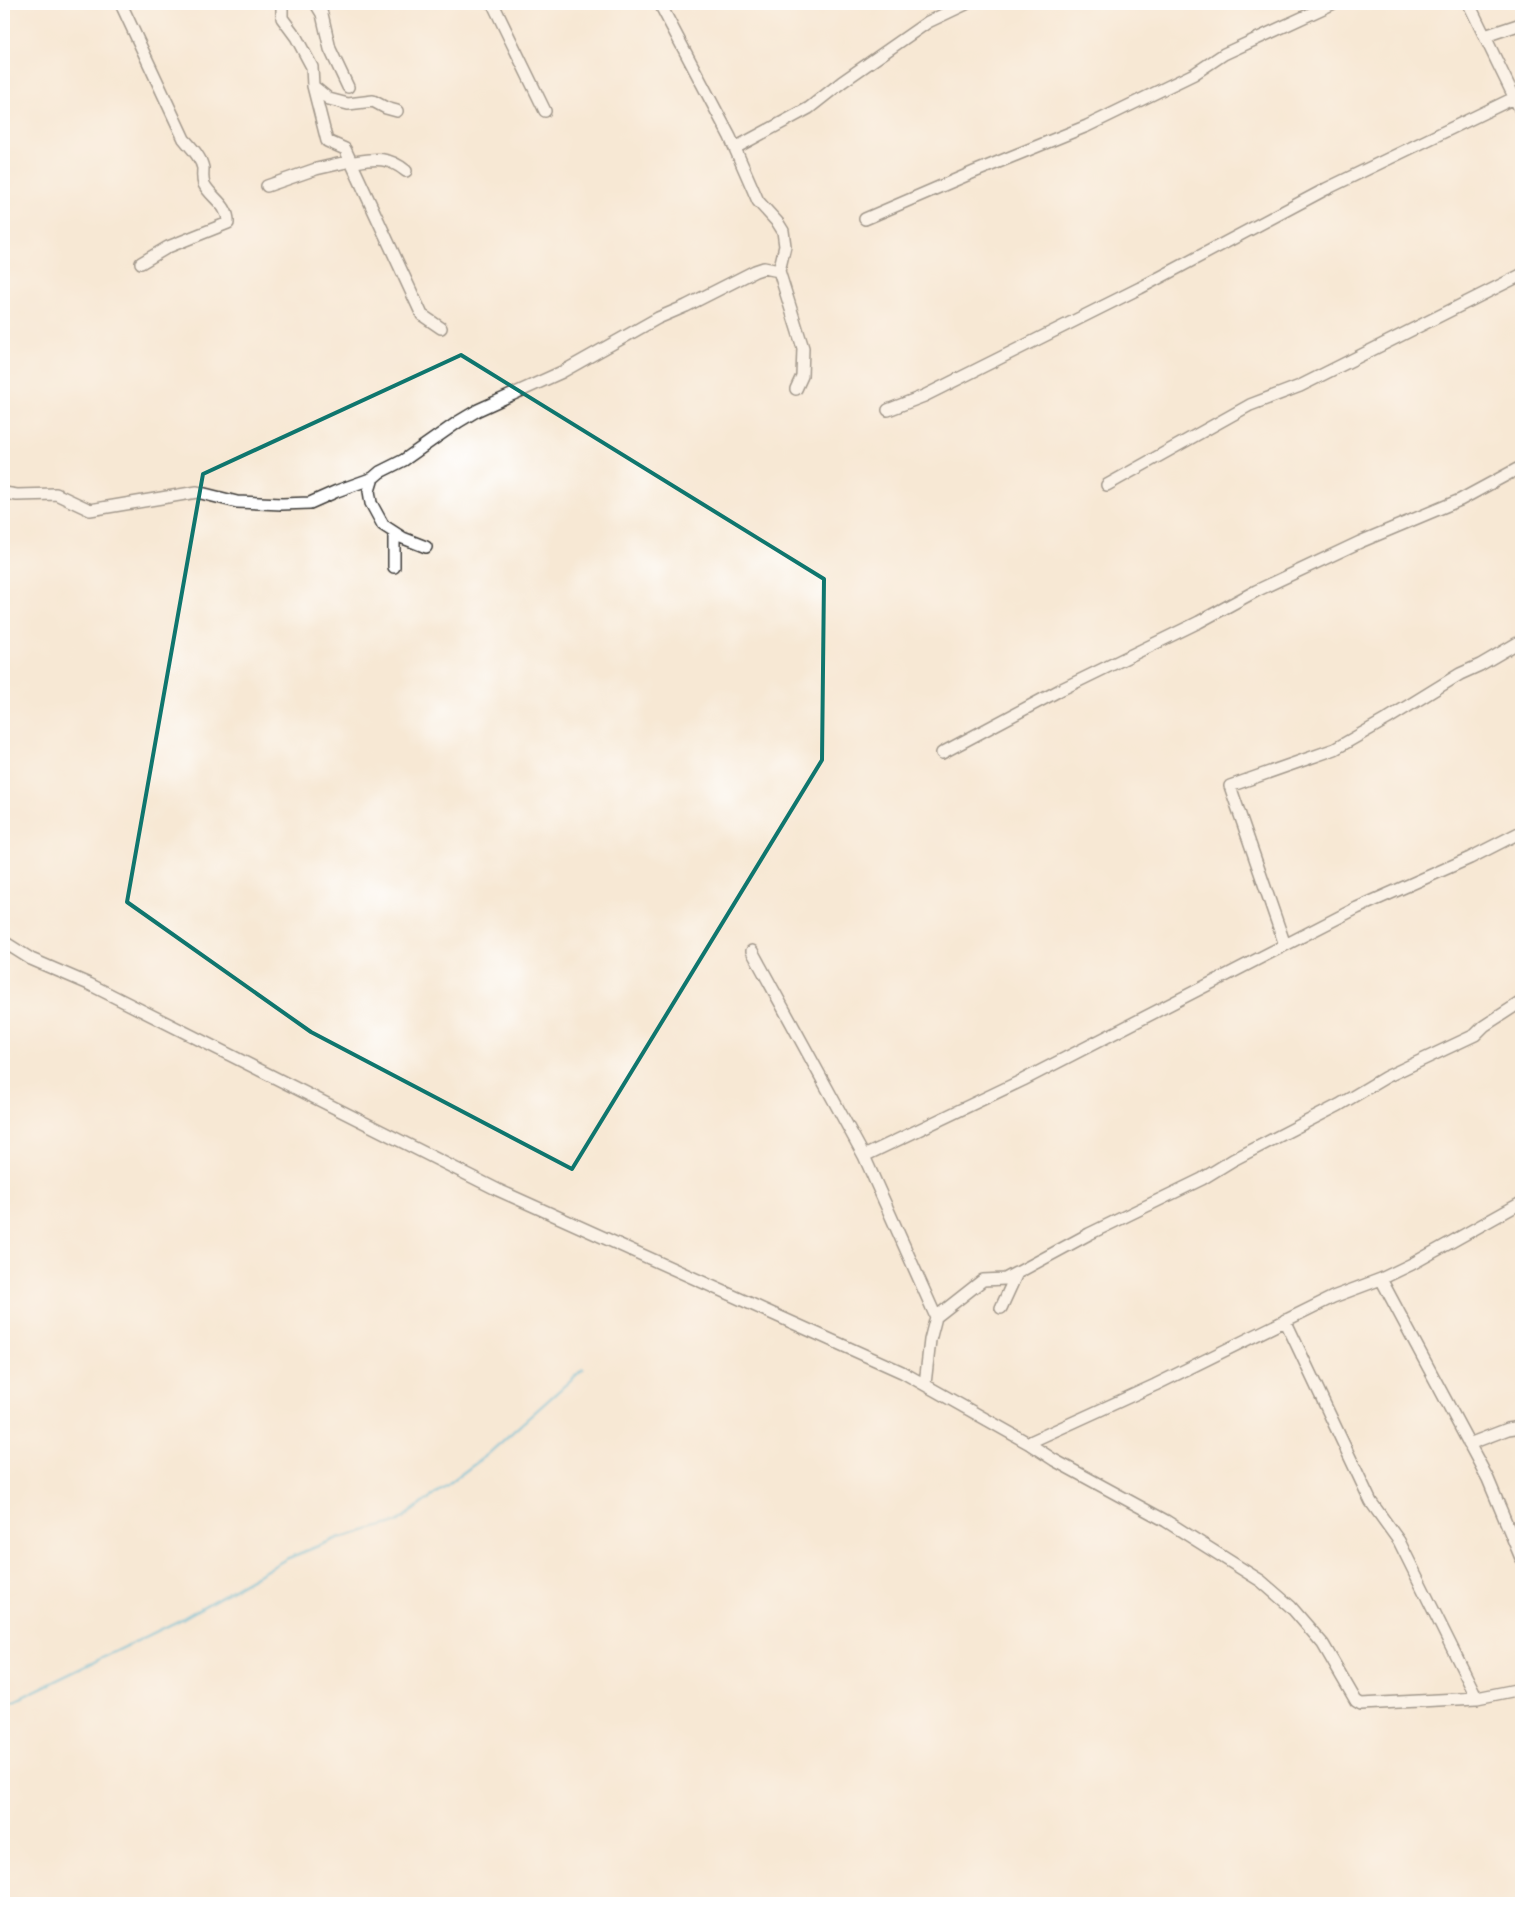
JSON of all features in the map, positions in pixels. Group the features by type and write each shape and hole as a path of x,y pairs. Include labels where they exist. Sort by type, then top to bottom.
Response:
{"street":[{"path":"121,4 184,139 198,156 203,167 203,182 213,196 224,206 228,217 228,223 168,247 141,263"},
{"path":"282,4 282,18 296,37 312,67 313,86 326,141 345,149 422,316 441,328"},
{"path":"316,4 322,14 330,49 348,87"},
{"path":"493,4 545,111"},
{"path":"660,4 735,148 758,201 783,231 785,246 779,271 803,348 802,376 796,389"},
{"path":"735,148 809,108 842,82 928,22 966,4"},
{"path":"865,219 1087,126 1194,74 1224,54 1332,4"},
{"path":"1469,4 1521,111"},
{"path":"1485,36 1521,24"},
{"path":"313,86 329,99 348,104 373,101 397,111"},
{"path":"888,410 924,396 1140,288 1326,189 1514,98"},
{"path":"267,186 316,169 351,161 385,159 397,163 406,171"},
{"path":"4,493 17,495 56,494 90,510 197,492 237,502 310,503 336,491 373,478 380,472 404,460 478,410 582,362 658,318 686,306 754,271 764,268 779,271"},
{"path":"1107,484 1250,405 1300,386 1521,275"},
{"path":"942,753 1062,689 1199,622 1256,591 1360,542 1460,500 1521,467"},
{"path":"373,478 369,491 371,503 384,525 394,534 426,547"},
{"path":"394,534 394,567"},
{"path":"1285,945 1230,786 1335,749 1452,679 1521,641"},
{"path":"864,1156 1032,1075 1357,908 1470,858 1521,832"},
{"path":"4,942 31,958 89,984 498,1190 894,1368 925,1384 1067,1467 1166,1521 1261,1581 1291,1607 1323,1644 1356,1701 1361,1704 1477,1698 1521,1689"},
{"path":"752,952 864,1156 936,1317"},
{"path":"925,1384 930,1340 936,1317 983,1280 1005,1279 1089,1234 1202,1179 1233,1160 1339,1105 1386,1077 1475,1035 1484,1026 1521,1002"},
{"path":"1028,1443 1155,1385 1333,1297 1381,1279 1412,1264 1521,1203"},
{"path":"1000,1308 1017,1273"},
{"path":"1381,1279 1488,1479 1521,1558"},
{"path":"1285,1320 1371,1502 1399,1541 1477,1698"},
{"path":"1469,1444 1508,1429 1521,1427"}],"highlighted area":[{"path":"461,355 824,579 822,760 572,1169 311,1032 127,902 203,474"}],"waterway":[{"path":"4,1706 180,1620 286,1559 338,1538 397,1522 487,1455 583,1369"}]}
